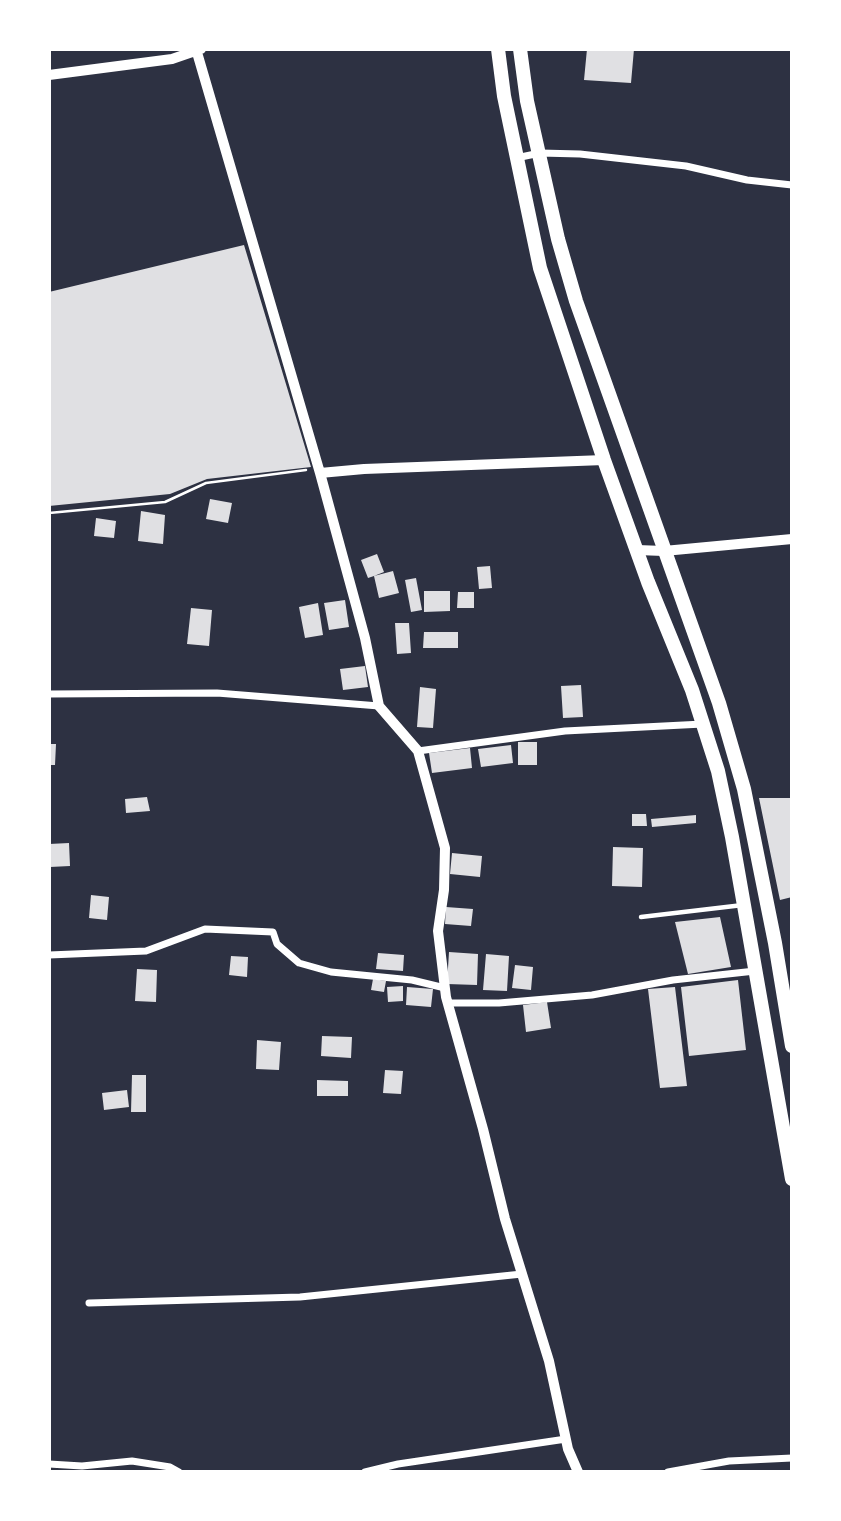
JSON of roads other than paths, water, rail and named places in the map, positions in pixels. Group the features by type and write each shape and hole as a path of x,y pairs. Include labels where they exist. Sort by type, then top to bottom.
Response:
{"highway":[{"path":"498,49 516,158 540,268 604,460 704,724 718,771 792,1179"},
{"path":"520,49 527,102 558,239 576,301 719,703 744,789 775,943 792,1046"}],"street":[{"path":"49,75 172,59 198,50 319,471 365,638 379,706 418,751 444,848 444,890 438,931 447,1003 548,1361 566,1439 578,1472"},
{"path":"516,158 540,153 580,154 686,166 747,180 792,185"},
{"path":"319,471 604,460"},
{"path":"637,550 664,551 792,539"},
{"path":"49,694 218,693 379,706"},
{"path":"418,751 565,731 704,724"},
{"path":"49,956 146,951 205,929 273,932 277,944 299,963 331,972 412,980 445,988"},
{"path":"447,1003 499,1003 592,995 673,980 755,971"},
{"path":"89,1303 300,1297 522,1274"},
{"path":"365,1472 398,1464 566,1439"},
{"path":"668,1472 752,1458 792,1458"},
{"path":"49,1464 82,1465 132,1461 170,1467 179,1472"}],"lane":[{"path":"641,917 743,905"}]}
